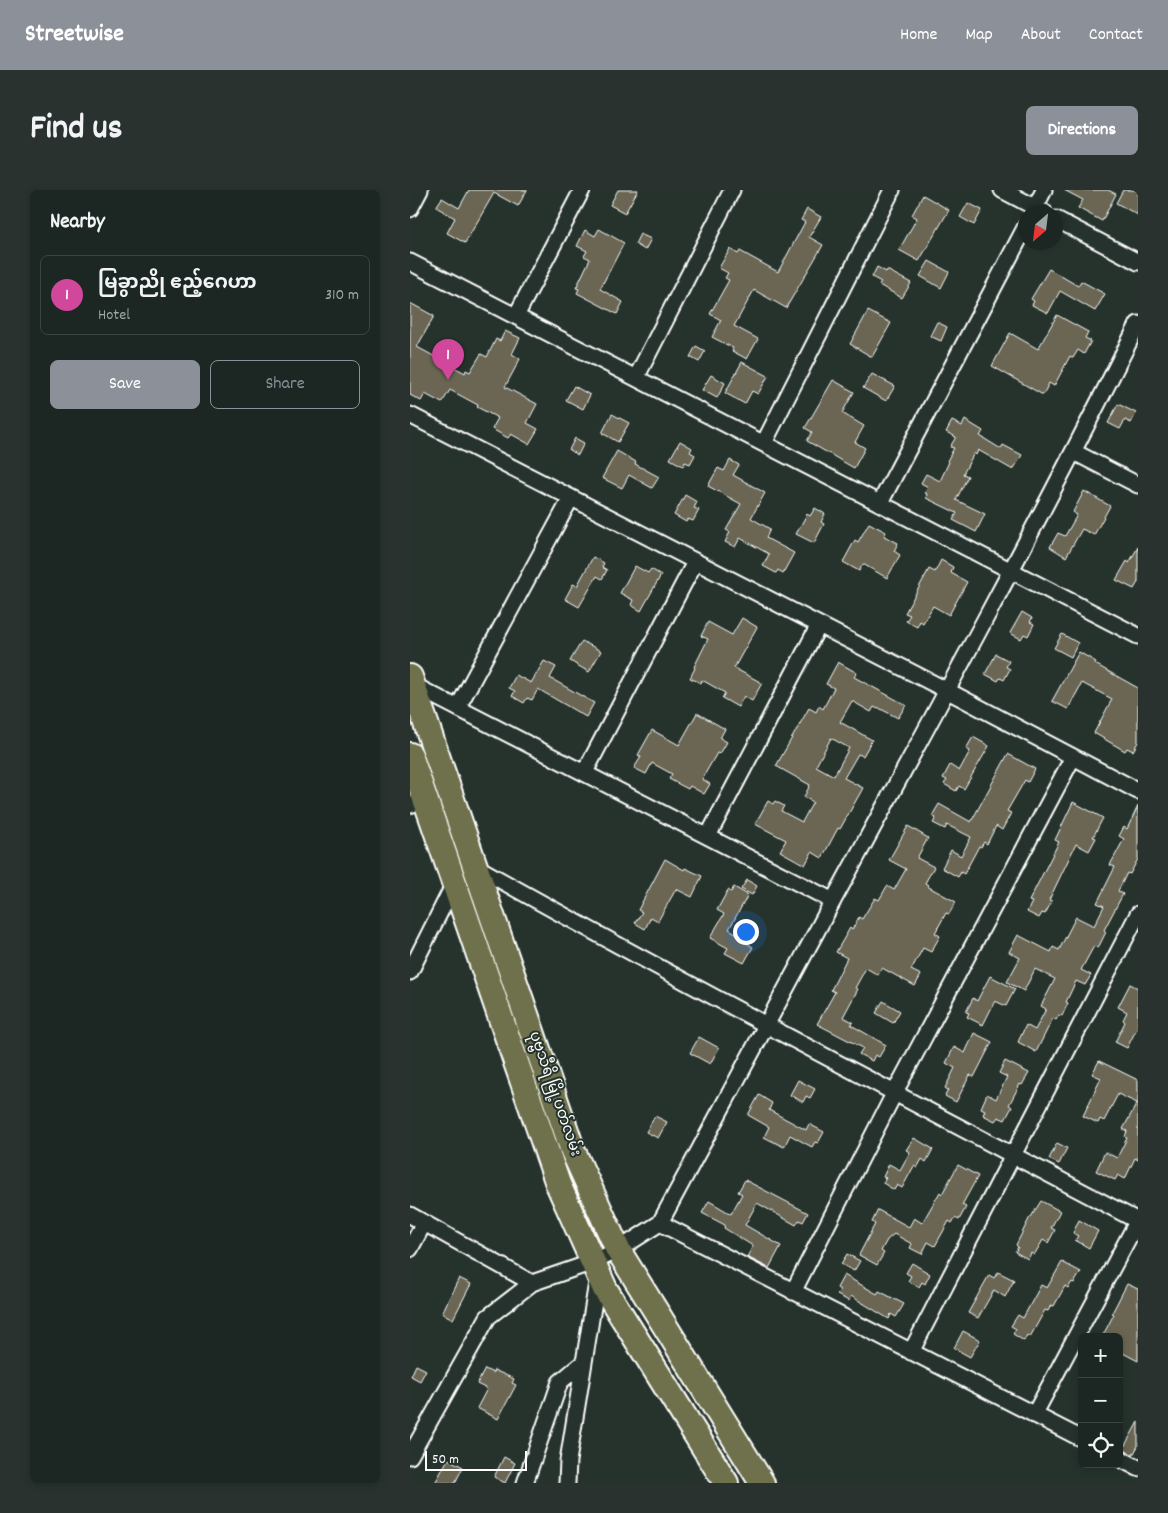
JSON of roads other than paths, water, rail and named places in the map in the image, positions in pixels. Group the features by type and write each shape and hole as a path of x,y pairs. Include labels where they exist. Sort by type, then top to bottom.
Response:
{"main road":[{"name":"ပုဗ္ဗသီရိ မြို့ပတ်လမ်း","path":"411,681 572,1151 618,1250 762,1483"},
{"name":"ပုဗ္ဗသီရိ မြို့ပတ်လမ်း","path":"410,755 418,802 454,884 558,1184 605,1289 726,1483"}],"street":[{"path":"410,209 420,190"},
{"path":"516,316 582,190"},
{"path":"636,378 732,190"},
{"path":"764,443 892,190"},
{"path":"1002,190 1027,205"},
{"path":"1039,205 1044,190"},
{"path":"1063,223 1138,262"},
{"path":"880,502 1018,241"},
{"path":"410,262 1138,636"},
{"path":"410,1456 488,1316 532,1283 596,1268 618,1250 660,1224 833,900 948,691 1074,452 1138,324"},
{"path":"410,416 948,691 1138,791"},
{"path":"1074,452 1138,485"},
{"path":"458,707 570,498"},
{"path":"585,772 696,562"},
{"path":"708,836 819,625"},
{"path":"411,681 833,900"},
{"path":"793,1292 895,1092 1073,757"},
{"path":"475,866 766,1026 1138,1221 1034,1415"},
{"path":"410,972 454,884"},
{"path":"911,1352 1138,914"},
{"path":"410,1215 532,1283"},
{"path":"410,1250 424,1223"},
{"path":"660,1224 1078,1437"},
{"path":"567,1483 568,1461 584,1362 596,1268"},
{"path":"525,1483 560,1382 584,1362"},
{"path":"1123,1460 1138,1468"}],"place":[{"name":"မြခွာညို ဧည့်ဂေဟာ","path":"448,380"}]}
